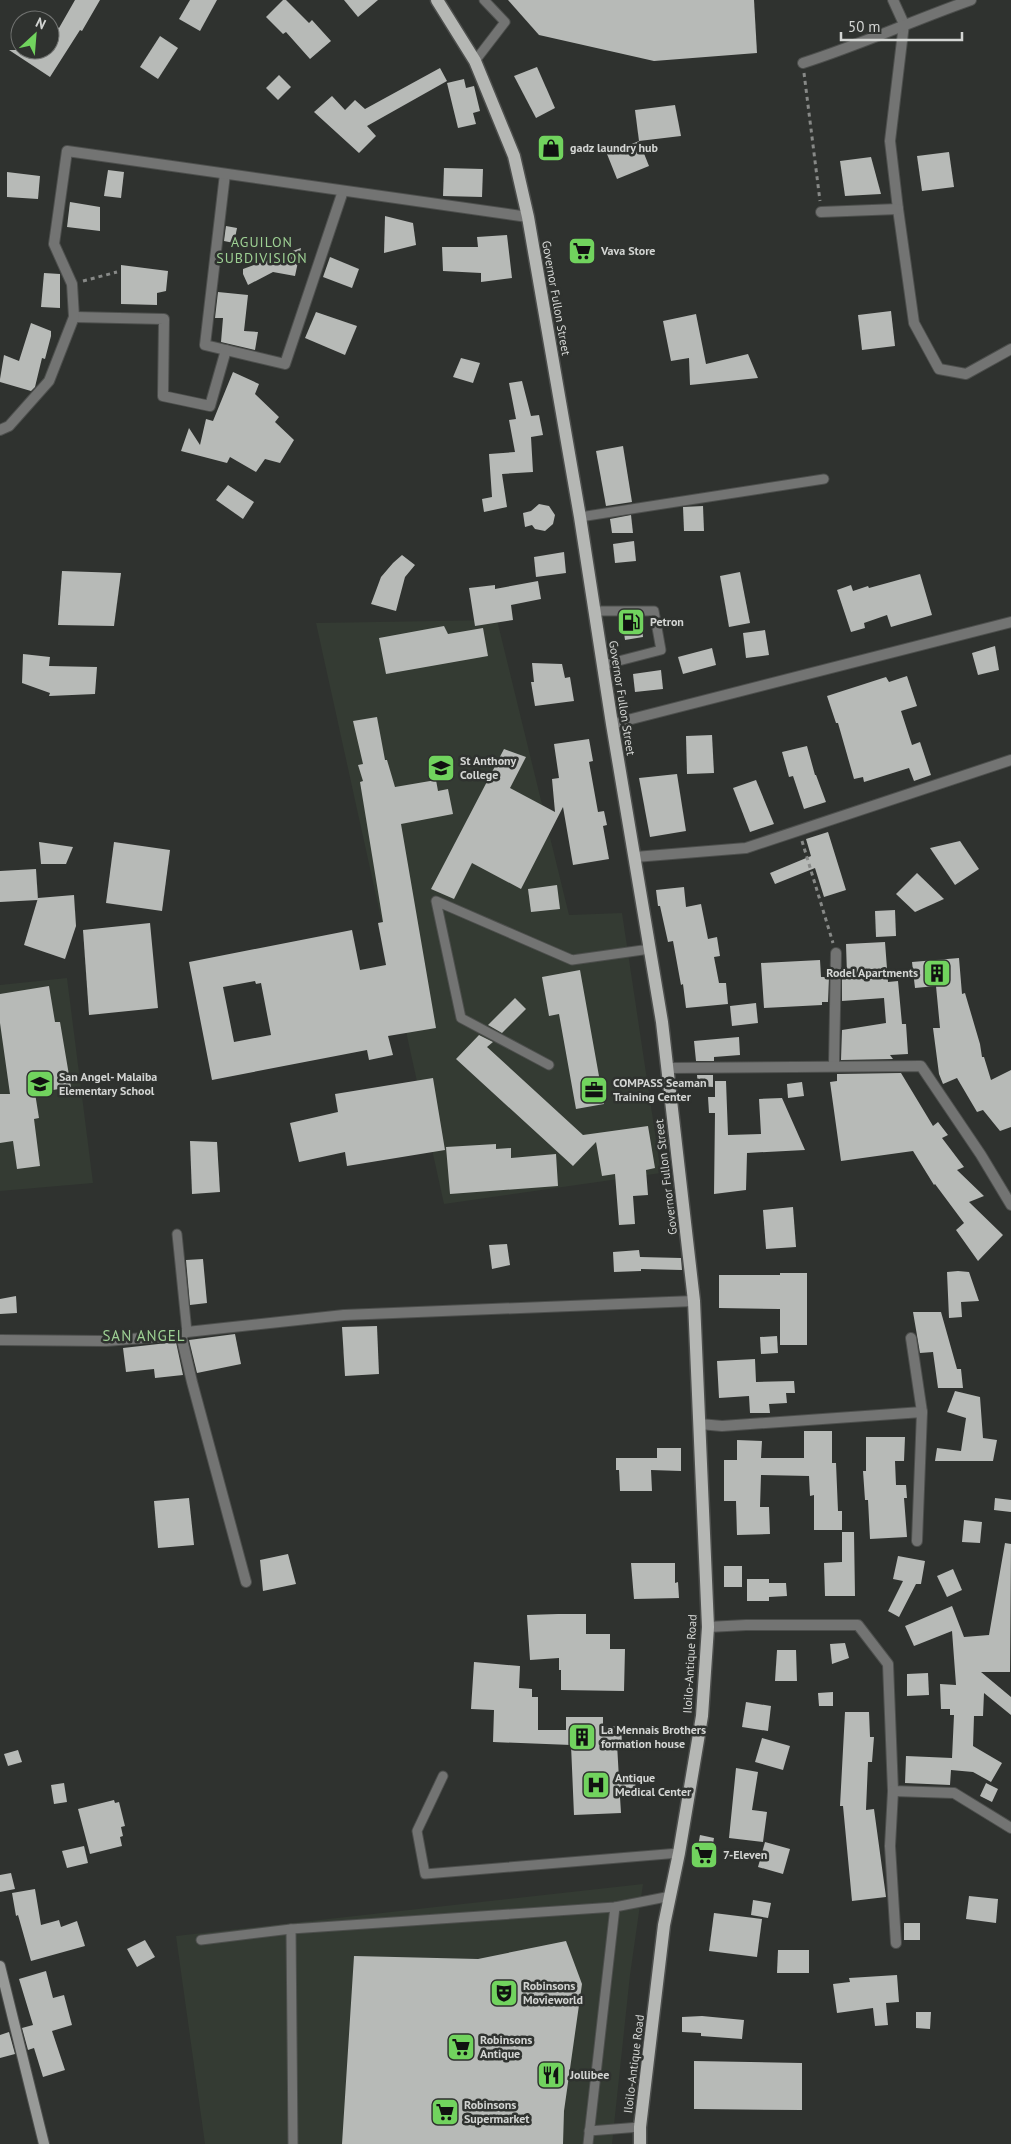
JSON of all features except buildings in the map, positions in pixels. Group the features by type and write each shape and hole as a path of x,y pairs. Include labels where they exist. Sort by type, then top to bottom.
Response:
{"main road":[{"name":"Governor Fullon Street","path":"437,0 475,61 514,156 528,217 580,517 612,724 650,949 667,1068 694,1301"},
{"name":"Iloilo-Antique Road","path":"640,2144 640,2127 664,1925 679,1853 702,1716 708,1627 694,1301"}],"street":[{"path":"893,0 904,24 890,141 914,323 939,370 966,374 1011,349"},
{"path":"803,63 971,0"},
{"path":"0,430 10,426 49,381 74,317 72,284 54,244 67,151 528,217"},
{"path":"225,174 204,345 285,364 343,191"},
{"path":"821,212 898,209"},
{"path":"74,317 164,319 163,396 210,406 226,350"},
{"path":"612,724 1011,622"},
{"path":"635,857 746,848 1011,760"},
{"path":"834,1066 836,953"},
{"path":"667,1068 922,1066 981,1155 1011,1205"},
{"path":"0,1340 106,1341 184,1334 344,1315 694,1301"},
{"path":"184,1334 192,1382 246,1582"},
{"path":"911,1338 922,1412 917,1541"},
{"path":"700,1424 722,1426 922,1412"},
{"path":"708,1627 858,1625 888,1664 893,1791 890,1846 896,1943"},
{"path":"893,1791 954,1792 1011,1828"},
{"path":"0,1966 44,2144"}],"lane":[{"path":"475,61 505,22 484,0"},
{"path":"580,517 824,479"},
{"path":"594,611 654,611 661,650 603,665"},
{"path":"549,1065 461,1018 436,901 572,960 650,949"},
{"path":"177,1234 184,1334"},
{"path":"443,1776 417,1831 425,1874 679,1853"},
{"path":"201,1940 291,1929 614,1907 671,1896"},
{"path":"588,2144 614,1907"},
{"path":"291,1929 293,2144"},
{"path":"589,2131 640,2127"}],"path":[{"path":"803,63 821,212"},
{"path":"72,284 117,272"},
{"path":"799,831 836,953"}],"shaded area":[{"name":"St Anthony College","path":"497,620 569,915 622,913 661,1173 444,1204 316,623"},
{"name":"San Angel- Malaiba Elementary School","path":"67,978 93,1183 0,1191 0,985"},
{"path":"643,1884 630,1975 612,2144 205,2144 176,1936"}],"place":[{"name":"gadz laundry hub","path":"551,148"},
{"name":"Vava Store","path":"582,251"},
{"name":"Petron","path":"631,622"},
{"name":"St Anthony College","path":"441,768"},
{"name":"Rodel Apartments","path":"937,973"},
{"name":"San Angel- Malaiba Elementary School","path":"40,1084"},
{"name":"COMPASS Seaman Training Center","path":"594,1090"},
{"name":"La Mennais Brothers formation house","path":"582,1737"},
{"name":"Antique Medical Center","path":"596,1785"},
{"name":"7-Eleven","path":"704,1855"},
{"name":"Robinsons Movieworld","path":"504,1993"},
{"name":"Robinsons Antique","path":"461,2047"},
{"name":"Jollibee","path":"551,2075"},
{"name":"Robinsons Supermarket","path":"445,2112"}],"district":[{"name":"AGUILON SUBDIVISION","path":"262,250"},
{"name":"SAN ANGEL","path":"144,1336"}]}
